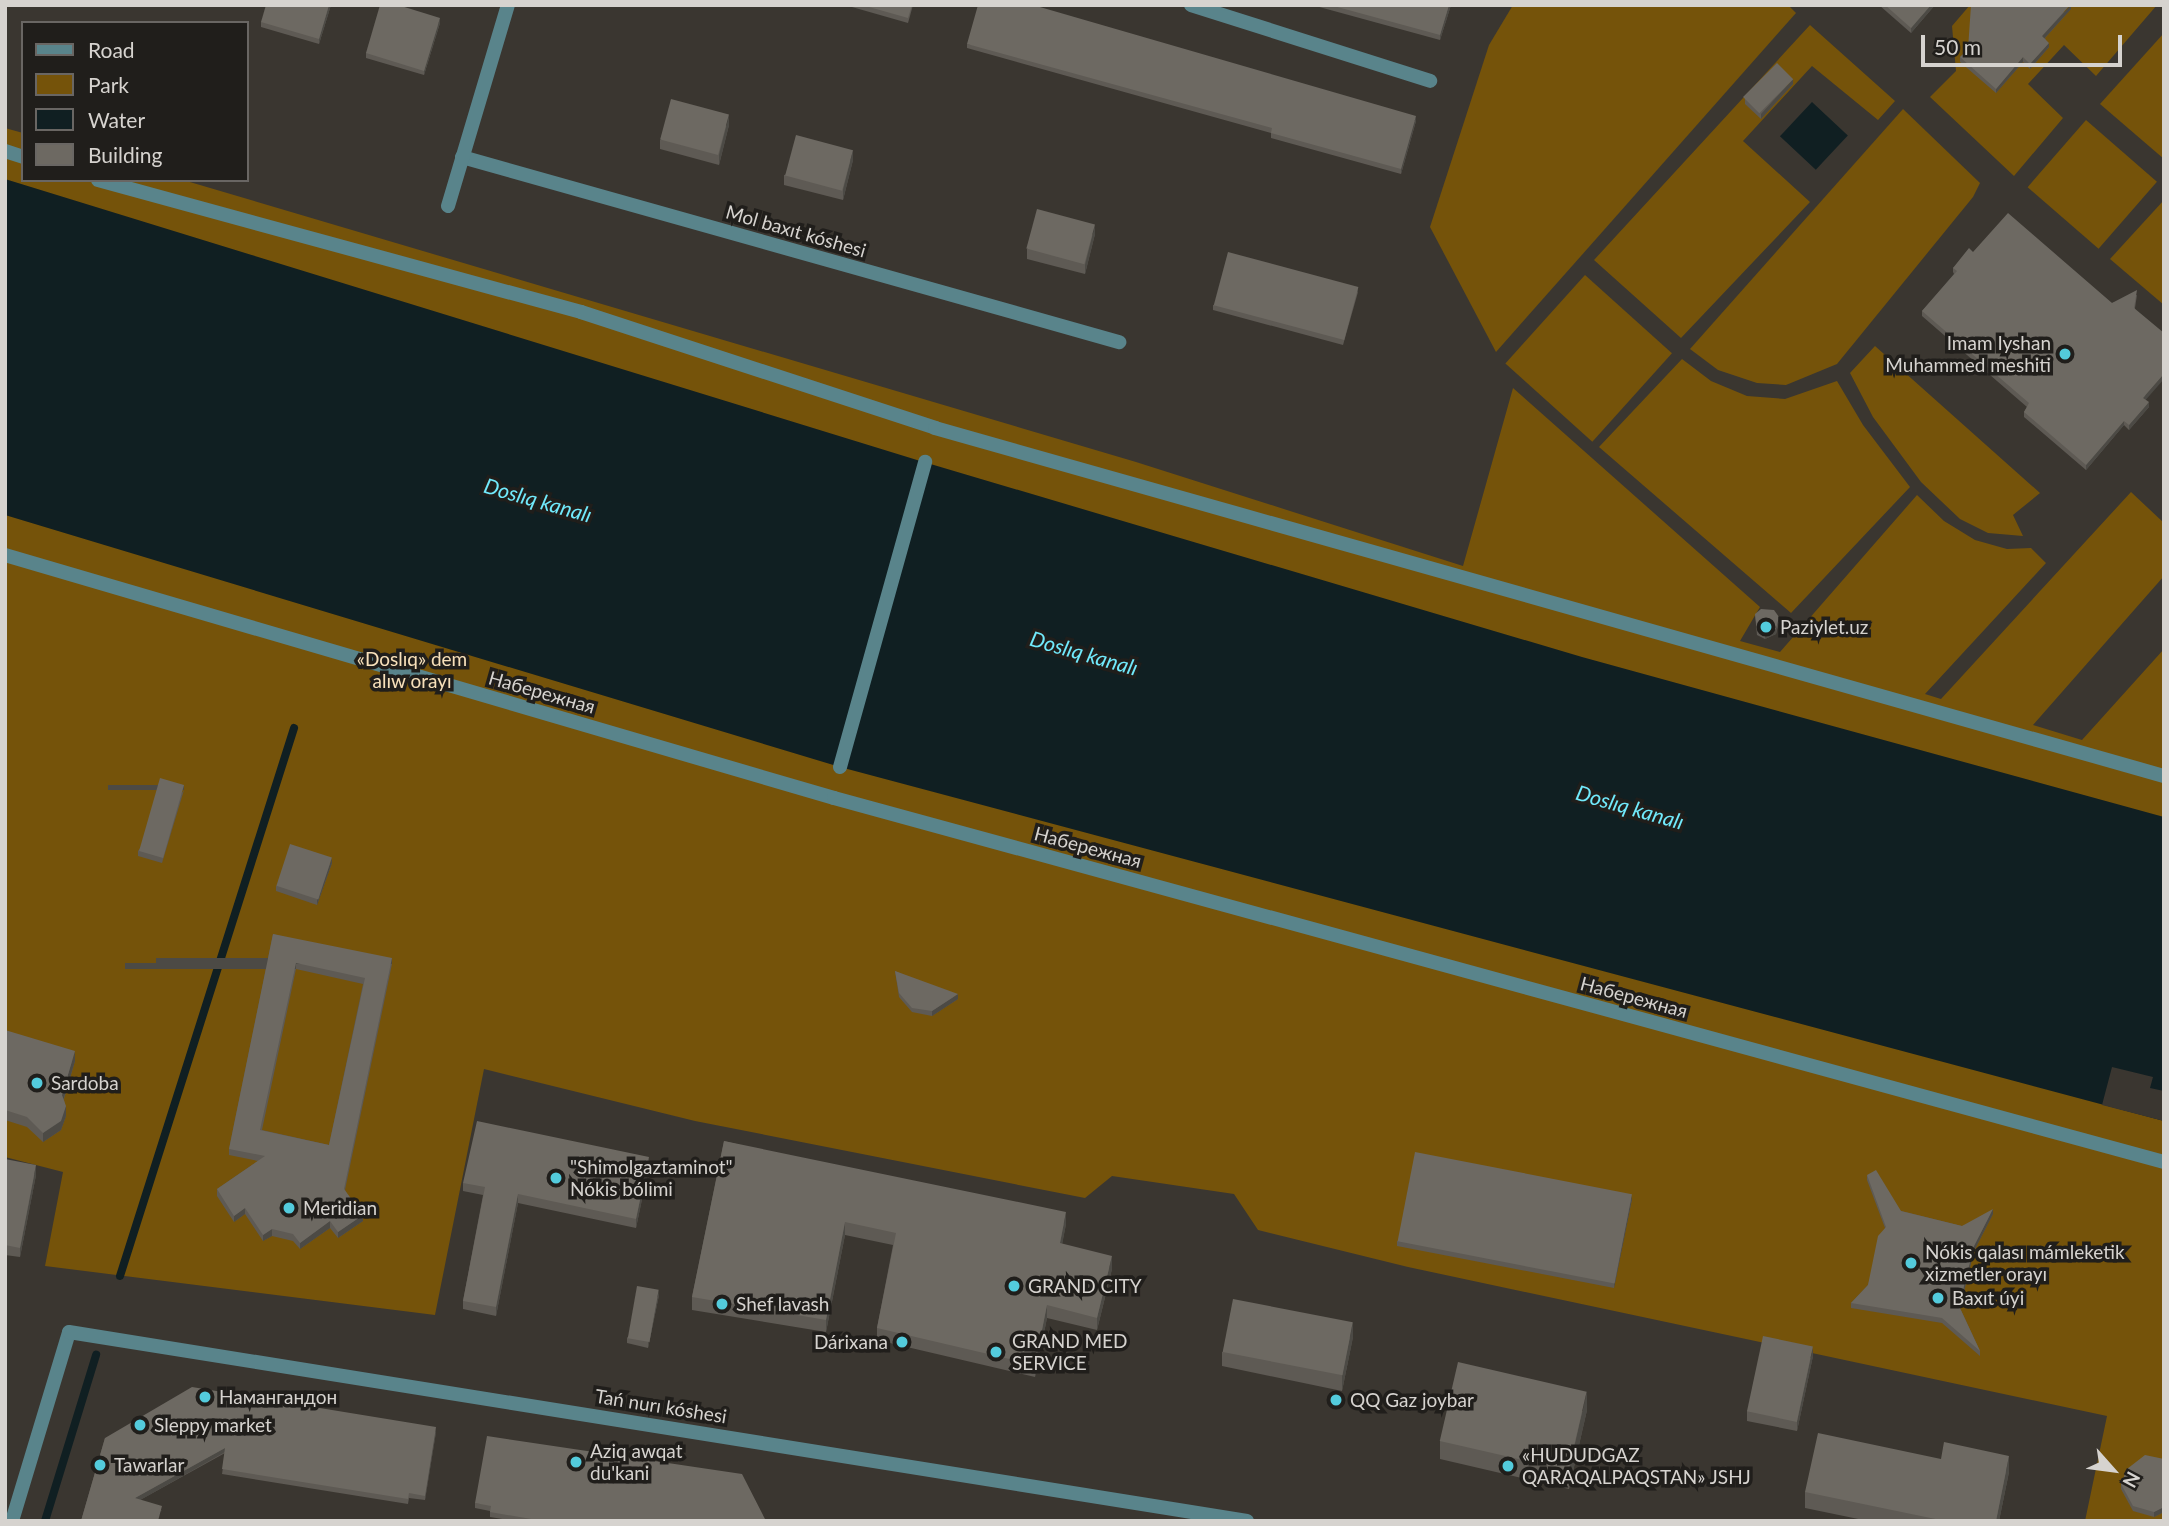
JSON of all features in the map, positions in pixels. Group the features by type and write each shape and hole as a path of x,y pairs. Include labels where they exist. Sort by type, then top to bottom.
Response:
{"street":[{"path":"448,206 508,5"},
{"path":"1191,5 1430,81"},
{"name":"Mol baxıt kóshesi","path":"463,157 1119,342"},
{"path":"105,182 581,312 935,428 2164,776"},
{"path":"840,767 925,462"},
{"name":"Набережная","path":"5,555 834,798 2164,1162"},
{"name":"Tań nurı kóshesi","path":"12,1521 69,1332 1247,1521"}],"green space":[{"path":"1513,5 1788,5 1796,13 1496,352 1430,227 1489,45"},
{"path":"1970,5 2157,5 2096,76 2064,45 2028,84 2063,118 2014,176 1930,97 1956,71 1952,26"},
{"path":"1810,25 1895,101 1878,120 1812,66 1743,141 1810,202 1681,338 1594,260"},
{"path":"2164,33 2164,159 2100,104"},
{"path":"1903,109 1980,183 1973,197 1837,364 1786,385 1757,383 1718,370 1690,349"},
{"path":"2086,120 2157,182 2099,249 2028,187"},
{"name":"«Doslıq» dem alıw orayı","path":"5,128 21,132 21,182 190,182 1136,462 1463,566 1513,388 1760,607 1740,641 1780,652 1917,495 1944,521 1975,540 2007,549 2031,548 2046,563 1925,694 1941,699 2131,492 2164,523 2164,576 2033,725 2082,740 2164,649 2164,1521 2085,1521 2107,1416 1408,1267 1258,1230 1234,1194 1112,1176 1085,1198 695,1121 484,1069 435,1315 45,1266 63,1172 5,1157"},
{"path":"2164,200 2164,305 2110,259"},
{"path":"1585,275 1672,353 1592,442 1505,363"},
{"path":"1875,346 2040,493 2013,515 2023,536 1988,533 1960,519 1921,482 1873,417 1850,373"},
{"path":"1682,359 1711,381 1747,396 1785,399 1837,381 1863,425 1910,487 1791,613 1599,447"}],"water":[{"path":"1812,102 1848,135 1816,170 1780,136"},
{"name":"Doslıq kanalı","path":"5,179 917,460 1582,657 2164,817 2164,1121 840,767 5,515"}],"pier":[{"path":"2112,1067 2153,1077 2150,1088 2164,1091 2164,1121 2102,1105"}],"building":[{"path":"266,5 329,5 319,39 261,22"},
{"path":"380,5 398,5 440,18 424,71 366,53"},
{"path":"862,5 912,5 908,18"},
{"path":"978,5 1033,5 1416,116 1401,169 1271,133 1272,128 967,44"},
{"path":"1330,5 1449,5 1440,35"},
{"path":"1885,5 1931,5 1911,28"},
{"path":"1971,5 2070,5 2042,36 2049,43 2030,64 2023,57 1996,89 1960,57 1968,49"},
{"path":"1777,63 1793,79 1759,113 1743,97"},
{"path":"671,99 729,115 718,155 660,140"},
{"path":"796,135 853,150 842,191 785,176"},
{"path":"1037,209 1095,225 1084,264 1026,249"},
{"name":"Imam Iyshan Muhammed meshiti","path":"2008,213 2112,303 2137,290 2134,308 2164,333 2164,374 2143,398 2149,402 2129,425 2124,421 2086,465 2024,412 2029,403 1922,311 1957,271 1953,268 1969,248 1973,252"},
{"path":"1228,252 1358,287 1344,340 1214,305"},
{"name":"Paziylet.uz","path":"1761,609 1774,610 1779,617 1776,629 1765,634 1757,630 1755,614"},
{"path":"160,778 184,785 163,858 139,851"},
{"path":"290,844 332,858 318,899 276,886"},
{"path":"273,934 392,958 344,1189 363,1215 338,1232 330,1221 300,1243 293,1234 272,1229 263,1235 245,1208 234,1216 217,1189 265,1156 229,1149","holes":["296,963 365,978 329,1145 260,1130"]},
{"path":"895,971 958,994 932,1011 912,1008 899,993"},
{"name":"Sardoba","path":"5,1030 75,1051 62,1095 66,1106 61,1121 43,1133 27,1117 5,1110"},
{"name":"\"Shimolgaztaminot\" Nókis bólimi","path":"477,1121 649,1157 636,1219 518,1194 496,1307 463,1301 485,1187 463,1183"},
{"path":"724,1141 1066,1212 1060,1243 1112,1256 1097,1318 1047,1305 1035,1365 877,1328 896,1233 845,1222 826,1320 692,1297"},
{"path":"1415,1152 1632,1194 1615,1283 1398,1241"},
{"path":"5,1159 36,1165 20,1248 5,1245"},
{"path":"1876,1170 1901,1211 1962,1226 1993,1209 1974,1246 1959,1306 1980,1351 1942,1318 1851,1303 1868,1285 1878,1236 1886,1227 1867,1175"},
{"path":"637,1286 659,1290 649,1342 628,1338"},
{"path":"1233,1299 1353,1322 1342,1375 1223,1352"},
{"path":"1763,1336 1813,1347 1797,1422 1747,1411"},
{"path":"1458,1362 1587,1392 1568,1471 1440,1441"},
{"path":"192,1387 436,1427 425,1496 409,1493 408,1499 222,1469 225,1448 135,1498 162,1506 158,1521 81,1521 105,1438"},
{"path":"1818,1433 1941,1459 1944,1442 2009,1456 1996,1521 1945,1521 1805,1492"},
{"path":"487,1436 742,1474 766,1521 543,1521 490,1512 491,1506 475,1503"},
{"path":"2145,1455 2164,1459 2164,1507 2154,1512 2133,1506 2121,1484 2127,1469"}],"waterway":[{"path":"120,1276 294,728"},
{"path":"45,1521 96,1355"}],"place":[{"name":"Imam Iyshan Muhammed meshiti","path":"2065,354"},
{"name":"Paziylet.uz","path":"1766,627"},
{"name":"Sardoba","path":"37,1083"},
{"name":"\"Shimolgaztaminot\" Nókis bólimi","path":"556,1178"},
{"name":"Meridian","path":"289,1208"},
{"name":"Nókis qalası mámleketik xizmetler orayı","path":"1911,1263"},
{"name":"GRAND CITY","path":"1014,1286"},
{"name":"Baxıt úyi","path":"1938,1298"},
{"name":"Shef lavash","path":"722,1304"},
{"name":"Dárixana","path":"902,1342"},
{"name":"GRAND MED SERVICE","path":"996,1352"},
{"name":"Намангандон","path":"205,1397"},
{"name":"QQ Gaz joybar","path":"1336,1400"},
{"name":"Sleppy market","path":"140,1425"},
{"name":"Aziq awqat du'kani","path":"576,1462"},
{"name":"Tawarlar","path":"100,1465"},
{"name":"«HUDUDGAZ QARAQALPAQSTAN» JSHJ","path":"1508,1466"}]}
